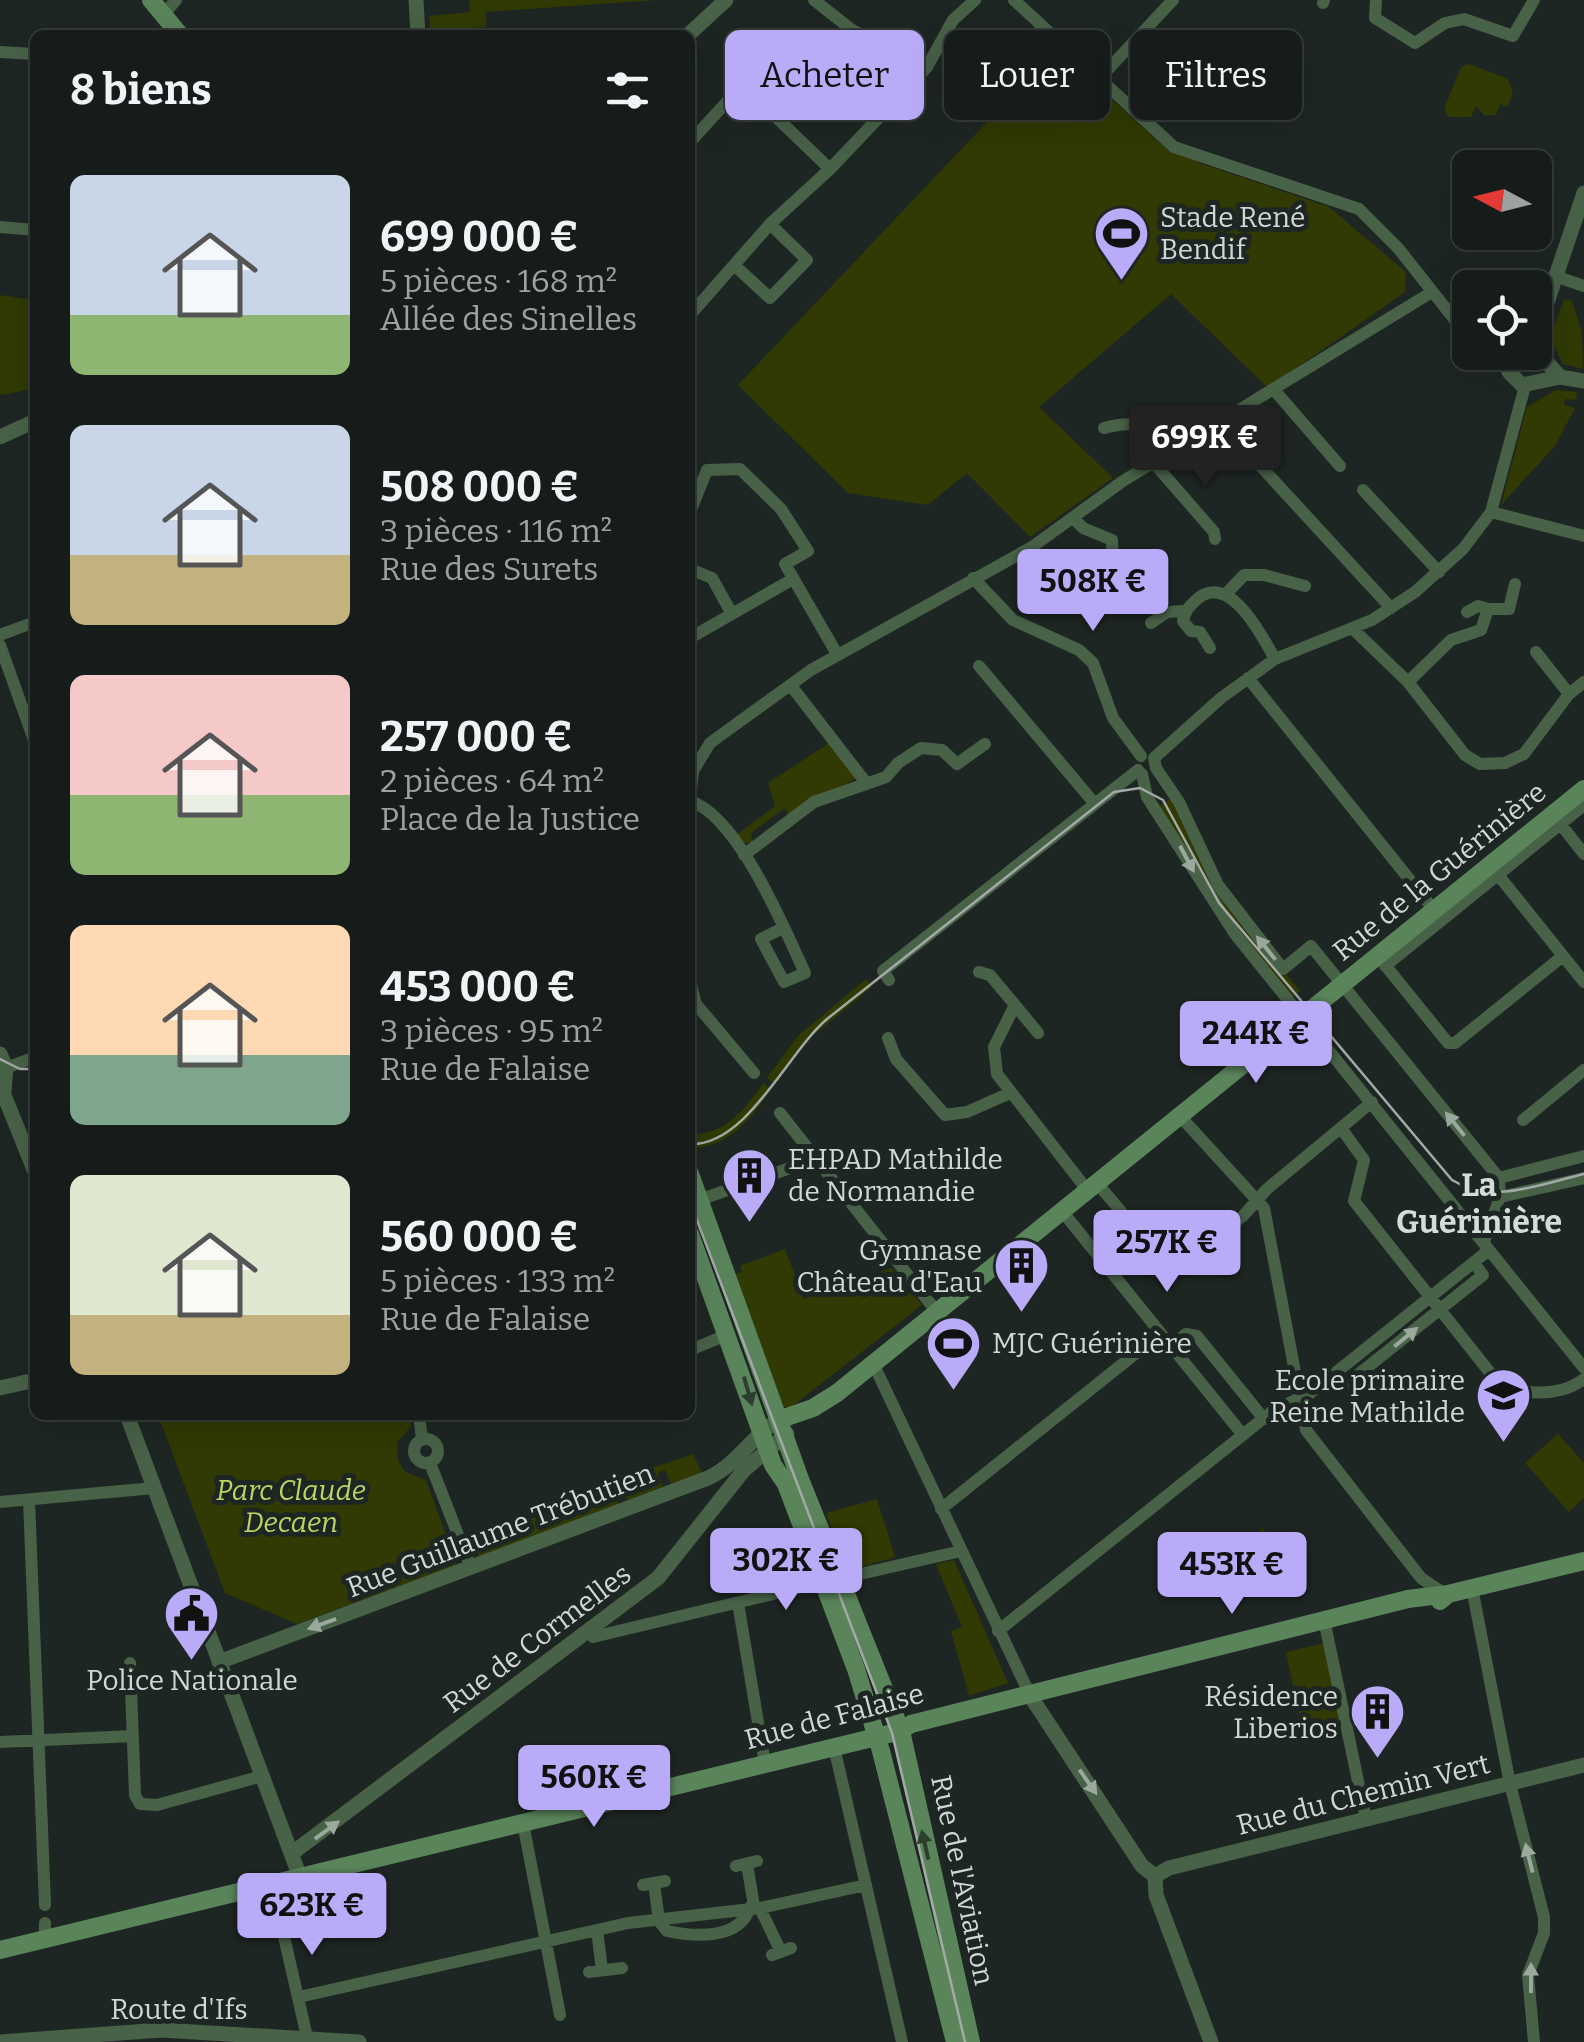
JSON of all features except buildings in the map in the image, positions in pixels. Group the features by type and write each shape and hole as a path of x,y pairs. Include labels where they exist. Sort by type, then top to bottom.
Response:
{"main road":[{"path":"163,5 177,30"},
{"name":"Rue de la Guérinière","path":"784,1426 873,1363 1342,985 1381,961 1434,910 1556,820 1584,789"},
{"path":"695,1202 784,1426 831,1581"},
{"path":"695,1247 768,1448 831,1581"},
{"path":"1031,1698 1413,1595 1441,1601 1445,1593 1584,1561"},
{"name":"Rue de l'Aviation","path":"831,1581 901,1731 971,2042"},
{"name":"Rue de l'Aviation","path":"831,1581 876,1736 954,2042"},
{"path":"1031,1698 1326,1629 1413,1595"},
{"name":"Rue de Falaise","path":"0,1950 46,1931 272,1884 876,1736 913,1733 1031,1698"}],"street":[{"path":"416,0 418,30"},
{"path":"689,30 716,0"},
{"path":"691,30 726,0"},
{"path":"814,0 852,30 926,66"},
{"path":"695,309 770,224 830,169 926,66 953,20 975,0"},
{"path":"1014,0 1046,30"},
{"path":"1110,67 1173,0"},
{"path":"1376,0 1375,18 1415,43 1445,23 1464,19 1513,36 1534,0"},
{"path":"0,52 30,54"},
{"path":"1110,89 1174,147 1360,209 1452,317"},
{"path":"695,137 735,94 746,91 830,169"},
{"path":"1552,285 1584,193"},
{"path":"734,266 770,298 807,260 770,224"},
{"path":"0,227 30,230"},
{"path":"1555,276 1584,286"},
{"path":"695,769 710,744 837,654 1073,518 1172,450 1276,391 1432,292"},
{"path":"1552,369 1560,376"},
{"path":"889,980 883,971 1146,765 1248,678 1275,659 1353,628 1391,608 1439,572 1492,512 1533,383 1541,370"},
{"path":"1509,372 1533,383 1560,376 1584,381"},
{"path":"1276,391 1340,466"},
{"path":"1104,428 1130,422 1148,426 1172,450"},
{"path":"0,437 30,423"},
{"path":"1221,423 1391,608"},
{"path":"1153,462 1215,540"},
{"path":"695,500 707,470 740,468 782,508 808,551 785,564 837,654"},
{"path":"1363,490 1439,572"},
{"path":"1492,512 1584,536"},
{"path":"1073,518 1083,528 1112,540 1114,567"},
{"path":"695,572 712,578 732,614"},
{"path":"1226,594 1244,575 1264,574 1275,581 1305,586"},
{"path":"973,578 1013,620 1079,650 1093,663 1113,718 1146,765 1179,802 1218,885 1283,969 1311,946 1499,1178 1500,1197 1488,1224 1487,1246 1474,1263 1328,1380 1242,1435 998,1631"},
{"path":"695,635 794,579"},
{"path":"1467,612 1478,606 1509,609 1515,584"},
{"path":"1151,623 1167,612 1184,611 1204,592 1226,594 1254,623 1275,659"},
{"path":"1408,682 1452,640 1481,630 1488,609"},
{"path":"1184,611 1185,627 1200,632 1210,648"},
{"path":"0,636 30,624"},
{"path":"1353,628 1408,682 1465,756 1480,764 1505,763 1524,754 1569,694 1584,682"},
{"path":"0,645 30,728"},
{"path":"1536,652 1569,694"},
{"path":"978,666 1096,804"},
{"path":"1248,678 1434,910"},
{"path":"792,687 867,784"},
{"path":"744,855 814,802 886,777 898,763 921,748 942,750 958,764 985,744"},
{"path":"1146,765 1147,797 1182,847 1204,892 1584,1368"},
{"path":"695,802 706,808 744,855 783,928"},
{"path":"1584,805 1556,820 1584,854"},
{"path":"1564,956 1455,1043 1448,1042 1381,961 1494,869 1564,956 1584,982"},
{"path":"979,972 999,984 1038,1033"},
{"path":"1015,1005 992,1060 1010,1093 1140,1234 1142,1251 1162,1273 1243,1216 1256,1199 1372,1102"},
{"path":"695,1007 754,1073"},
{"path":"888,1038 896,1058 945,1115 967,1112 1010,1093"},
{"path":"30,1058 3,1061 2,1088 30,1159"},
{"path":"1523,1120 1584,1070"},
{"path":"780,1113 937,1312"},
{"path":"1180,1116 1264,1208 1298,1401 1308,1433 1408,1555 1413,1595 1445,1593"},
{"path":"1341,1128 1364,1160 1354,1202 1500,1383 1555,1394 1584,1379"},
{"path":"1499,1178 1584,1156"},
{"path":"695,1202 816,1159"},
{"path":"1500,1197 1584,1178"},
{"path":"1062,1211 1242,1435"},
{"path":"1466,1220 1488,1224"},
{"path":"1328,1380 1336,1386 1345,1385 1484,1276 1474,1263"},
{"path":"695,1348 729,1334"},
{"path":"941,1508 1160,1334"},
{"path":"1170,1347 1186,1334 1197,1336 1264,1418"},
{"path":"873,1363 1031,1698 1142,1866 1155,1876 1156,1896 1211,2042"},
{"path":"0,1388 30,1381"},
{"path":"129,1420 300,1877"},
{"path":"420,1420 422,1439 416,1443 414,1454 419,1461 430,1463 471,1568"},
{"name":"Rue Guillaume Trébutien","path":"219,1662 716,1474 734,1463 762,1430 784,1426"},
{"name":"Rue de Cormelles","path":"291,1854 658,1578 784,1426"},
{"path":"716,1474 729,1477 730,1490"},
{"path":"0,1502 154,1488"},
{"path":"29,1500 46,1905"},
{"path":"587,1631 593,1637 960,1550"},
{"path":"1472,1588 1510,1784 1544,1925 1528,1974 1534,2042"},
{"path":"738,1603 765,1764"},
{"path":"1326,1629 1366,1819"},
{"path":"130,1663 135,1795 144,1806 204,1794 262,1776"},
{"path":"0,1742 133,1736"},
{"path":"834,1747 902,2042"},
{"name":"Rue du Chemin Vert","path":"1155,1876 1163,1869 1584,1765"},
{"path":"523,1823 560,2015"},
{"path":"747,1864 754,1907 782,1952"},
{"path":"654,1883 659,1921 666,1931 715,1933 740,1926 754,1907"},
{"path":"272,1884 307,2037"},
{"path":"299,1997 597,1930 754,1907 866,1884"},
{"path":"597,1930 596,1971 622,1968"},
{"name":"Route d'Ifs","path":"0,2042 161,2030 358,2042"}],"green space":[{"path":"469,0 656,0 486,12 486,27 430,30 429,16 470,12"},
{"path":"1469,64 1508,79 1513,93 1507,107 1500,104 1496,115 1485,116 1476,106 1471,117 1449,117 1444,109 1461,67"},
{"name":"Stade René Bendif","path":"1110,98 1130,120 1161,144 1200,163 1329,207 1406,272 1405,292 1268,388 1171,294 1039,407 1113,478 1030,537 967,473 928,505 848,493 738,385 989,120 1110,120"},
{"path":"0,295 30,299 30,390 0,395"},
{"path":"1564,299 1572,301 1582,332 1583,369 1563,364 1552,342"},
{"path":"1556,390 1577,392 1576,400 1565,399 1564,405 1575,408 1555,446 1501,505 1527,407"},
{"path":"829,743 858,777 788,816 785,808 751,833 753,843 741,843 733,832 739,833 775,806 768,783"},
{"path":"1172,798 1233,908 1300,991 1291,999 1225,914 1159,806"},
{"path":"866,979 872,987 806,1041 775,1084 767,1078 798,1036"},
{"path":"763,1083 771,1089 738,1130 716,1143 695,1148 695,1134 724,1126"},
{"path":"785,1249 804,1299 891,1268 922,1305 790,1408 784,1407 735,1274 742,1272 740,1266"},
{"name":"Parc Claude Decaen","path":"160,1420 410,1420 411,1426 397,1443 398,1460 405,1472 426,1480 457,1565 297,1624 225,1593"},
{"path":"1558,1434 1584,1463 1584,1498 1569,1512 1525,1463"},
{"path":"693,1454 702,1473 671,1484 665,1470 658,1473 663,1487 627,1500 619,1479"},
{"path":"610,1482 618,1504 478,1557 471,1537"},
{"path":"877,1499 895,1557 846,1571 826,1513"},
{"path":"1263,1528 1298,1572 1267,1598 1231,1554"},
{"path":"954,1560 1008,1683 969,1696 951,1631 962,1627 936,1564"},
{"path":"1325,1643 1342,1724 1303,1733 1286,1652"}],"tram line":[{"path":"695,1143 711,1141 748,1114 827,1019 1114,792 1140,788 1163,800 1219,903 1452,1180 1467,1187 1500,1192 1584,1174"},
{"path":"0,1059 20,1069 30,1069"},
{"path":"695,1215 892,1733 965,2042"}],"place":[{"name":"Stade René Bendif","path":"1121,282"},
{"name":"EHPAD Mathilde de Normandie","path":"749,1224"},
{"name":"Gymnase Château d'Eau","path":"1021,1315"},
{"name":"MJC Guérinière","path":"953,1392"},
{"name":"Ecole primaire Reine Mathilde","path":"1504,1445"},
{"name":"Police Nationale","path":"192,1663"},
{"name":"Résidence Liberios","path":"1377,1761"}],"district":[{"name":"La Guérinière","path":"1479,1204"}]}
